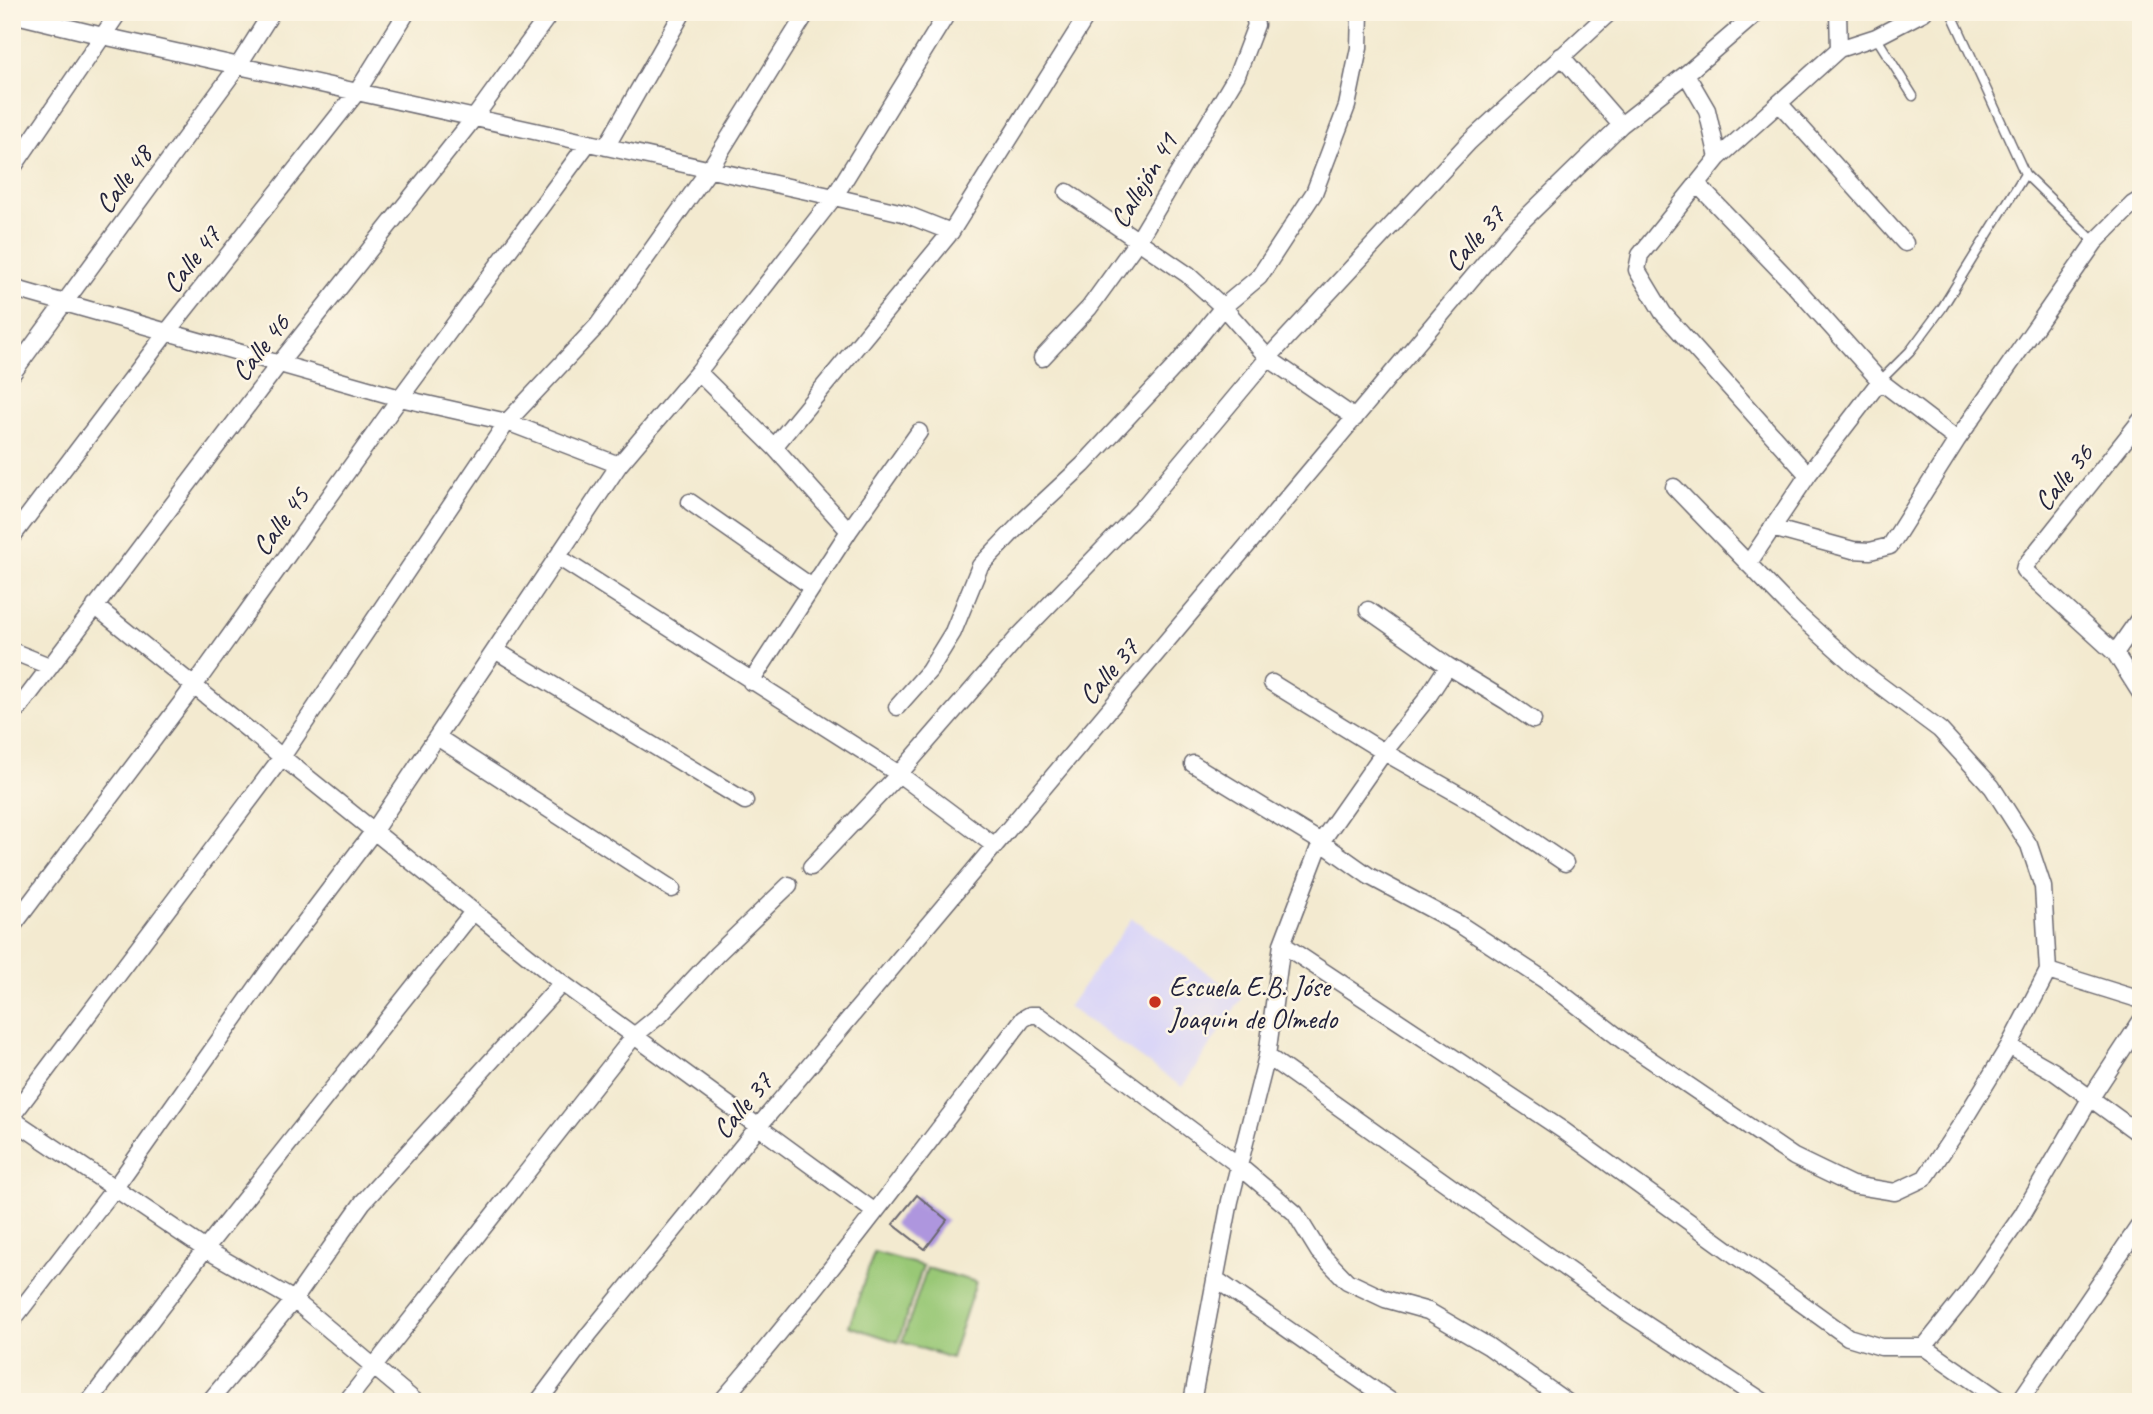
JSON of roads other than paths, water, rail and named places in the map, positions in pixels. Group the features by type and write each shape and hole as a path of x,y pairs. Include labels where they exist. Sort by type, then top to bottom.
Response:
{"street":[{"path":"12,169 119,12"},
{"name":"Calle 48","path":"12,374 238,66 272,12"},
{"name":"Calle 47","path":"12,537 167,332 357,92 407,12"},
{"name":"Calle 46","path":"12,717 279,364 474,118 551,12"},
{"path":"607,147 683,12"},
{"path":"416,1402 294,1300 205,1250 12,1117 282,757 508,422 598,325 709,170 807,12"},
{"path":"12,1321 114,1189 271,967 373,832 618,464 698,372 834,197 948,12"},
{"path":"774,447 951,232 1089,12"},
{"name":"Callejón 41","path":"1042,358 1089,308 1139,239 1237,75 1256,25 1253,12"},
{"path":"897,707 929,671 954,632 980,566 1083,465 1178,363 1223,307 1259,277 1314,193 1347,106 1359,48 1360,12"},
{"path":"811,867 900,774 1018,637 1141,510 1268,358 1469,142 1610,12"},
{"name":"Calle 37","path":"537,1402 758,1127 1510,233 1621,125 1686,75 1758,12"},
{"path":"1838,12 1839,48"},
{"path":"1808,475 1663,313 1637,270 1640,255 1718,158 1839,48 1876,37 1924,12"},
{"path":"12,14 904,213 951,232"},
{"path":"1560,56 1621,125"},
{"path":"1686,75 1707,110 1718,158"},
{"path":"1779,103 1905,243"},
{"name":"Calle 45","path":"12,927 194,686 400,398 588,143"},
{"path":"1697,184 1793,284 1880,381 1958,440"},
{"path":"1067,192 1188,275 1223,307 1268,358 1355,418"},
{"path":"1772,528 1853,550 1870,551 1890,546 1958,440 2095,242 2141,199"},
{"path":"12,288 400,398 508,422 618,464"},
{"path":"698,372 774,447 849,531"},
{"path":"1748,564 1808,475 1880,381"},
{"name":"Calle 36","path":"2115,653 2026,574 2025,566 2140,423"},
{"path":"751,682 849,531 919,432"},
{"path":"1194,764 1321,842 1369,876 1459,924 1543,979 1626,1043 1794,1157 1852,1185 1895,1192 1925,1178 2009,1046 2048,971 2043,887 2029,845 1992,787 1940,730 1863,672 1795,612 1674,487"},
{"path":"690,502 812,587"},
{"path":"558,557 751,682 900,774 995,846"},
{"path":"95,606 562,983 876,1212"},
{"path":"1368,610 1448,666 1533,720"},
{"path":"2141,615 2115,653 2141,694"},
{"path":"495,650 744,801"},
{"path":"12,651 49,666"},
{"path":"1192,1402 1238,1165 1267,1056 1282,944 1321,842 1384,752 1425,702 1448,666"},
{"path":"1272,683 1384,752 1490,812 1565,863"},
{"path":"437,737 672,889"},
{"path":"346,1402 634,1036 661,1014 717,954 789,885"},
{"path":"89,1402 205,1250 473,912"},
{"path":"1282,944 1564,1131 1848,1337 1881,1347 1924,1346 2003,1402"},
{"path":"2048,971 2141,1000"},
{"path":"209,1402 294,1300 363,1202 562,983"},
{"path":"721,1402 876,1212 1023,1020 1030,1015 1038,1015 1238,1165 1295,1213 1319,1252 1347,1281 1385,1299 1428,1311 1489,1346 1567,1402"},
{"path":"1924,1346 1968,1292 2022,1215 2090,1099 2141,1021"},
{"path":"2009,1046 2053,1071 2141,1135"},
{"path":"1267,1056 1627,1312 1764,1402"},
{"path":"2019,1402 2141,1223"},
{"path":"1216,1280 1392,1402"}],"lane":[{"path":"1951,12 2025,174 2095,242"},
{"path":"1876,37 1913,96"},
{"path":"1880,381 1910,351 1942,308 2025,174"}],"place":[{"name":"Escuela E.B. Jóse Joaquin de Olmedo","path":"1155,1002"}]}
